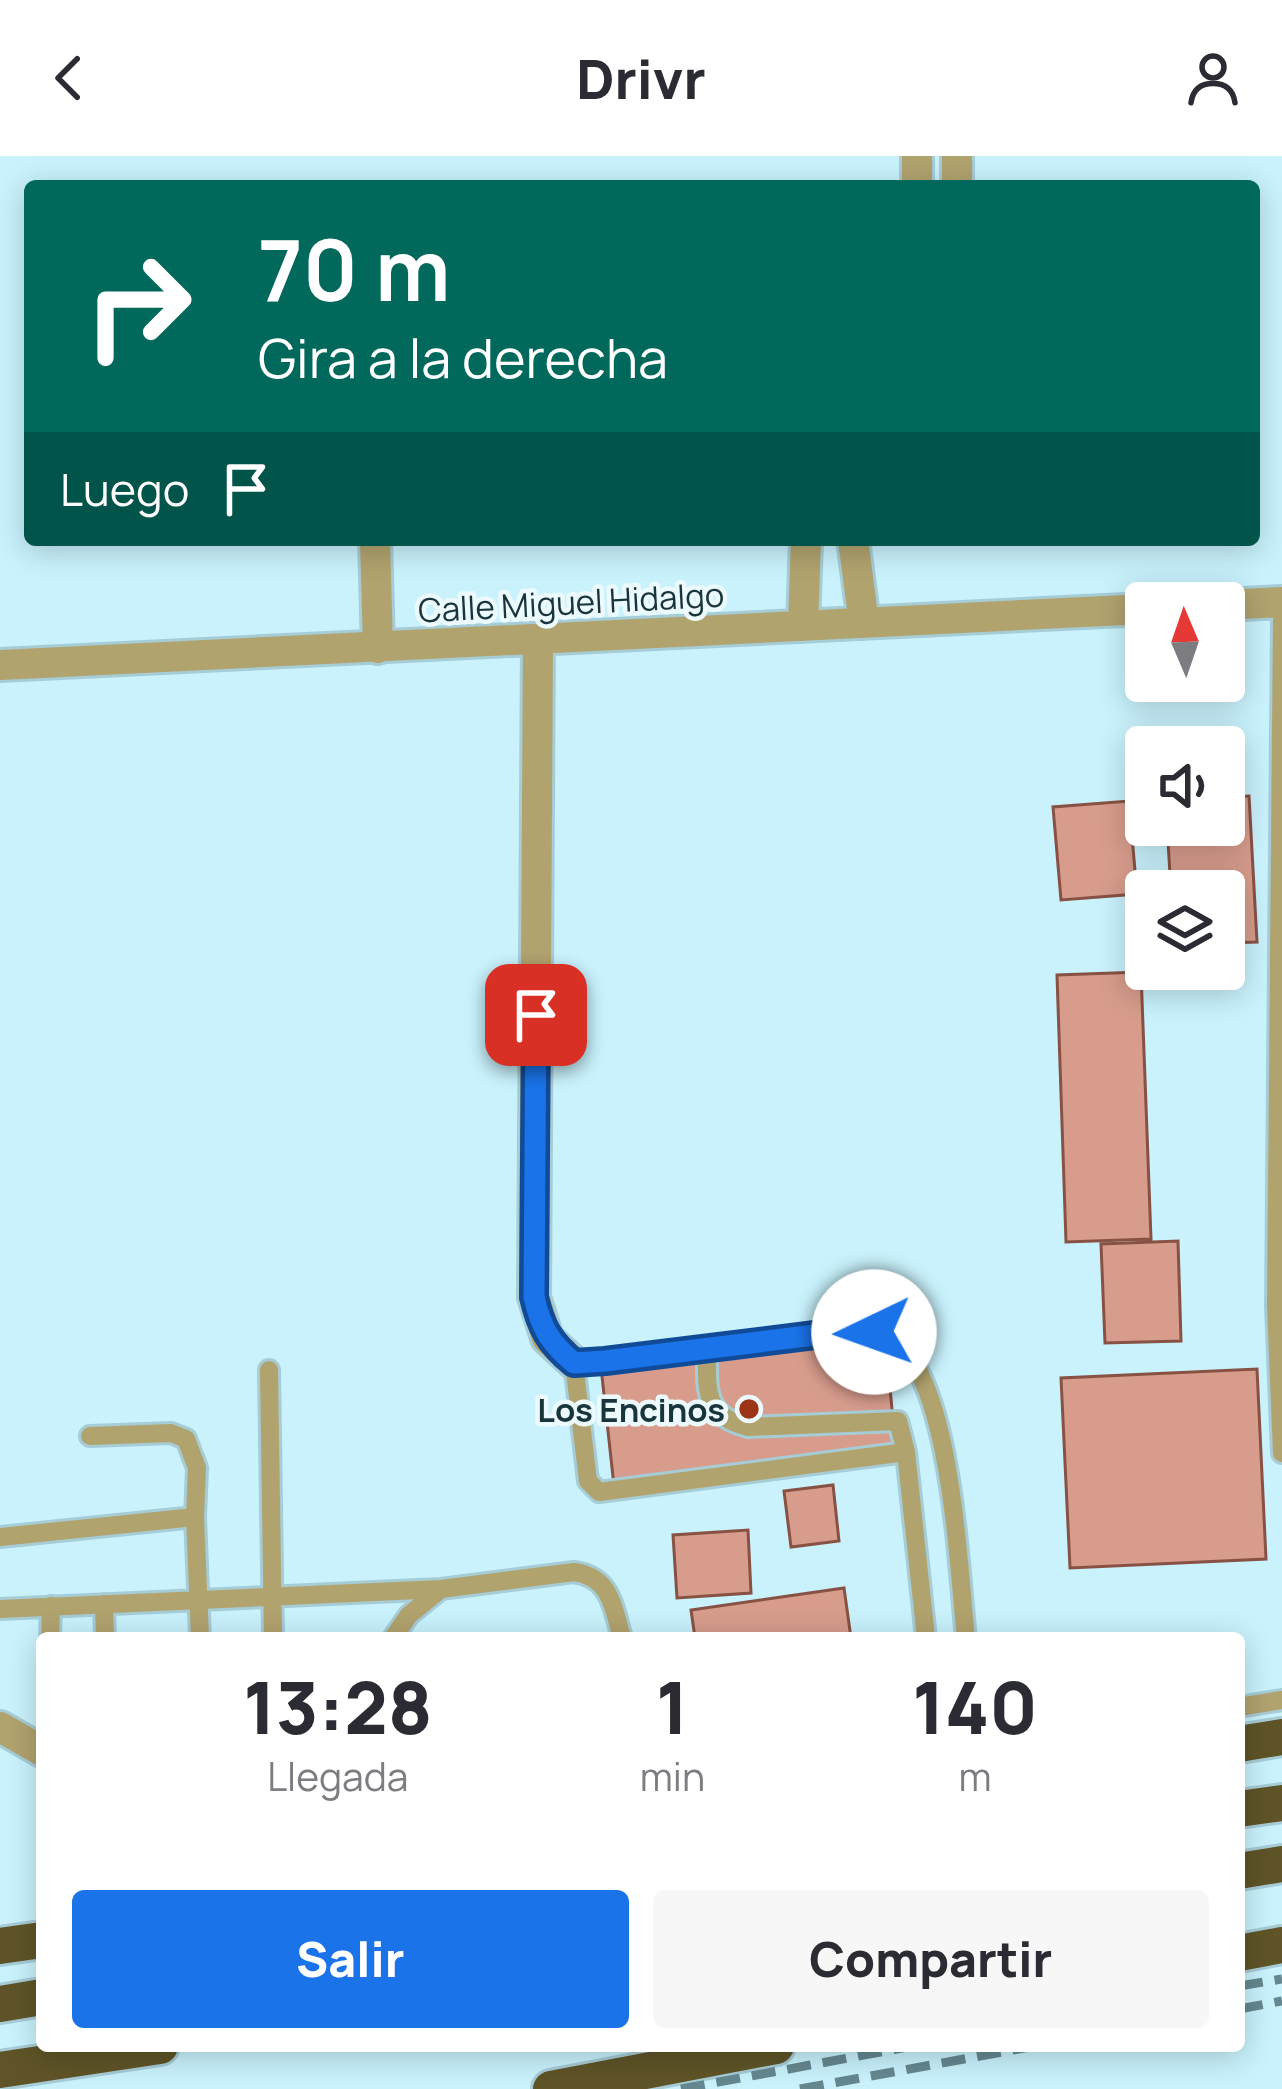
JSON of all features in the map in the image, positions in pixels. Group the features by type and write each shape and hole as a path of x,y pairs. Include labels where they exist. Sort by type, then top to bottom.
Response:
{"highway":[{"path":"1245,1743 1282,1737"},
{"path":"1245,1808 1282,1803"},
{"path":"1245,1870 1282,1864"},
{"path":"0,1946 36,1941"},
{"path":"1245,1953 1282,1945"},
{"path":"0,2004 36,1998"},
{"path":"0,2074 124,2052"},
{"path":"551,2089 671,2079 757,2052"}],"street":[{"path":"375,546 378,648"},
{"path":"802,626 806,547 853,546 864,623"},
{"path":"1245,604 1282,602"},
{"name":"Calle Miguel Hidalgo","path":"0,664 1125,610"},
{"path":"538,640 534,1297 547,1338 574,1363"},
{"path":"0,1727 36,1748"}],"lane":[{"path":"1282,619 1276,1283 1282,1453"},
{"path":"906,1452 599,1492 588,1481 574,1363 839,1332 891,1337 909,1355 941,1431 965,1632"},
{"path":"707,1350 709,1399 720,1416 748,1426 896,1420 906,1452 925,1632"},
{"path":"269,1370 273,1632"},
{"path":"807,1425 810,1466"},
{"path":"89,1436 171,1433 186,1439 197,1468 200,1632"},
{"path":"0,1537 195,1517"},
{"path":"0,1609 441,1589 586,1573 609,1592 620,1632"},
{"path":"397,1632 409,1615 441,1589"},
{"path":"104,1604 105,1632"},
{"path":"50,1632 51,1606"},
{"path":"1245,1706 1282,1700"}],"building":[{"path":"1245,796 1249,796 1257,942 1245,942 1245,870 1170,870 1168,846 1245,846"},
{"path":"1125,801 1125,846 1133,846 1135,870 1125,870 1125,895 1061,900 1053,807"},
{"path":"1125,973 1125,990 1142,990 1151,1239 1066,1242 1057,975"},
{"path":"1178,1241 1181,1341 1105,1343 1101,1244"},
{"name":"Los Encinos","path":"885,1337 896,1450 614,1486 601,1367"},
{"path":"1257,1369 1266,1559 1070,1568 1061,1378"},
{"path":"833,1485 839,1541 791,1547 784,1491"},
{"path":"748,1530 751,1593 677,1598 673,1535"},
{"path":"844,1588 850,1632 694,1632 691,1610"}],"railway":[{"path":"1245,1985 1282,1979"},
{"path":"1245,2008 1282,2001"},
{"path":"681,2089 881,2052"},
{"path":"800,2089 1002,2052"}],"place":[{"name":"Los Encinos","path":"749,1409"}],"route":[{"path":"536,1015 534,1297 547,1338 560,1352 574,1363 874,1332"}]}
